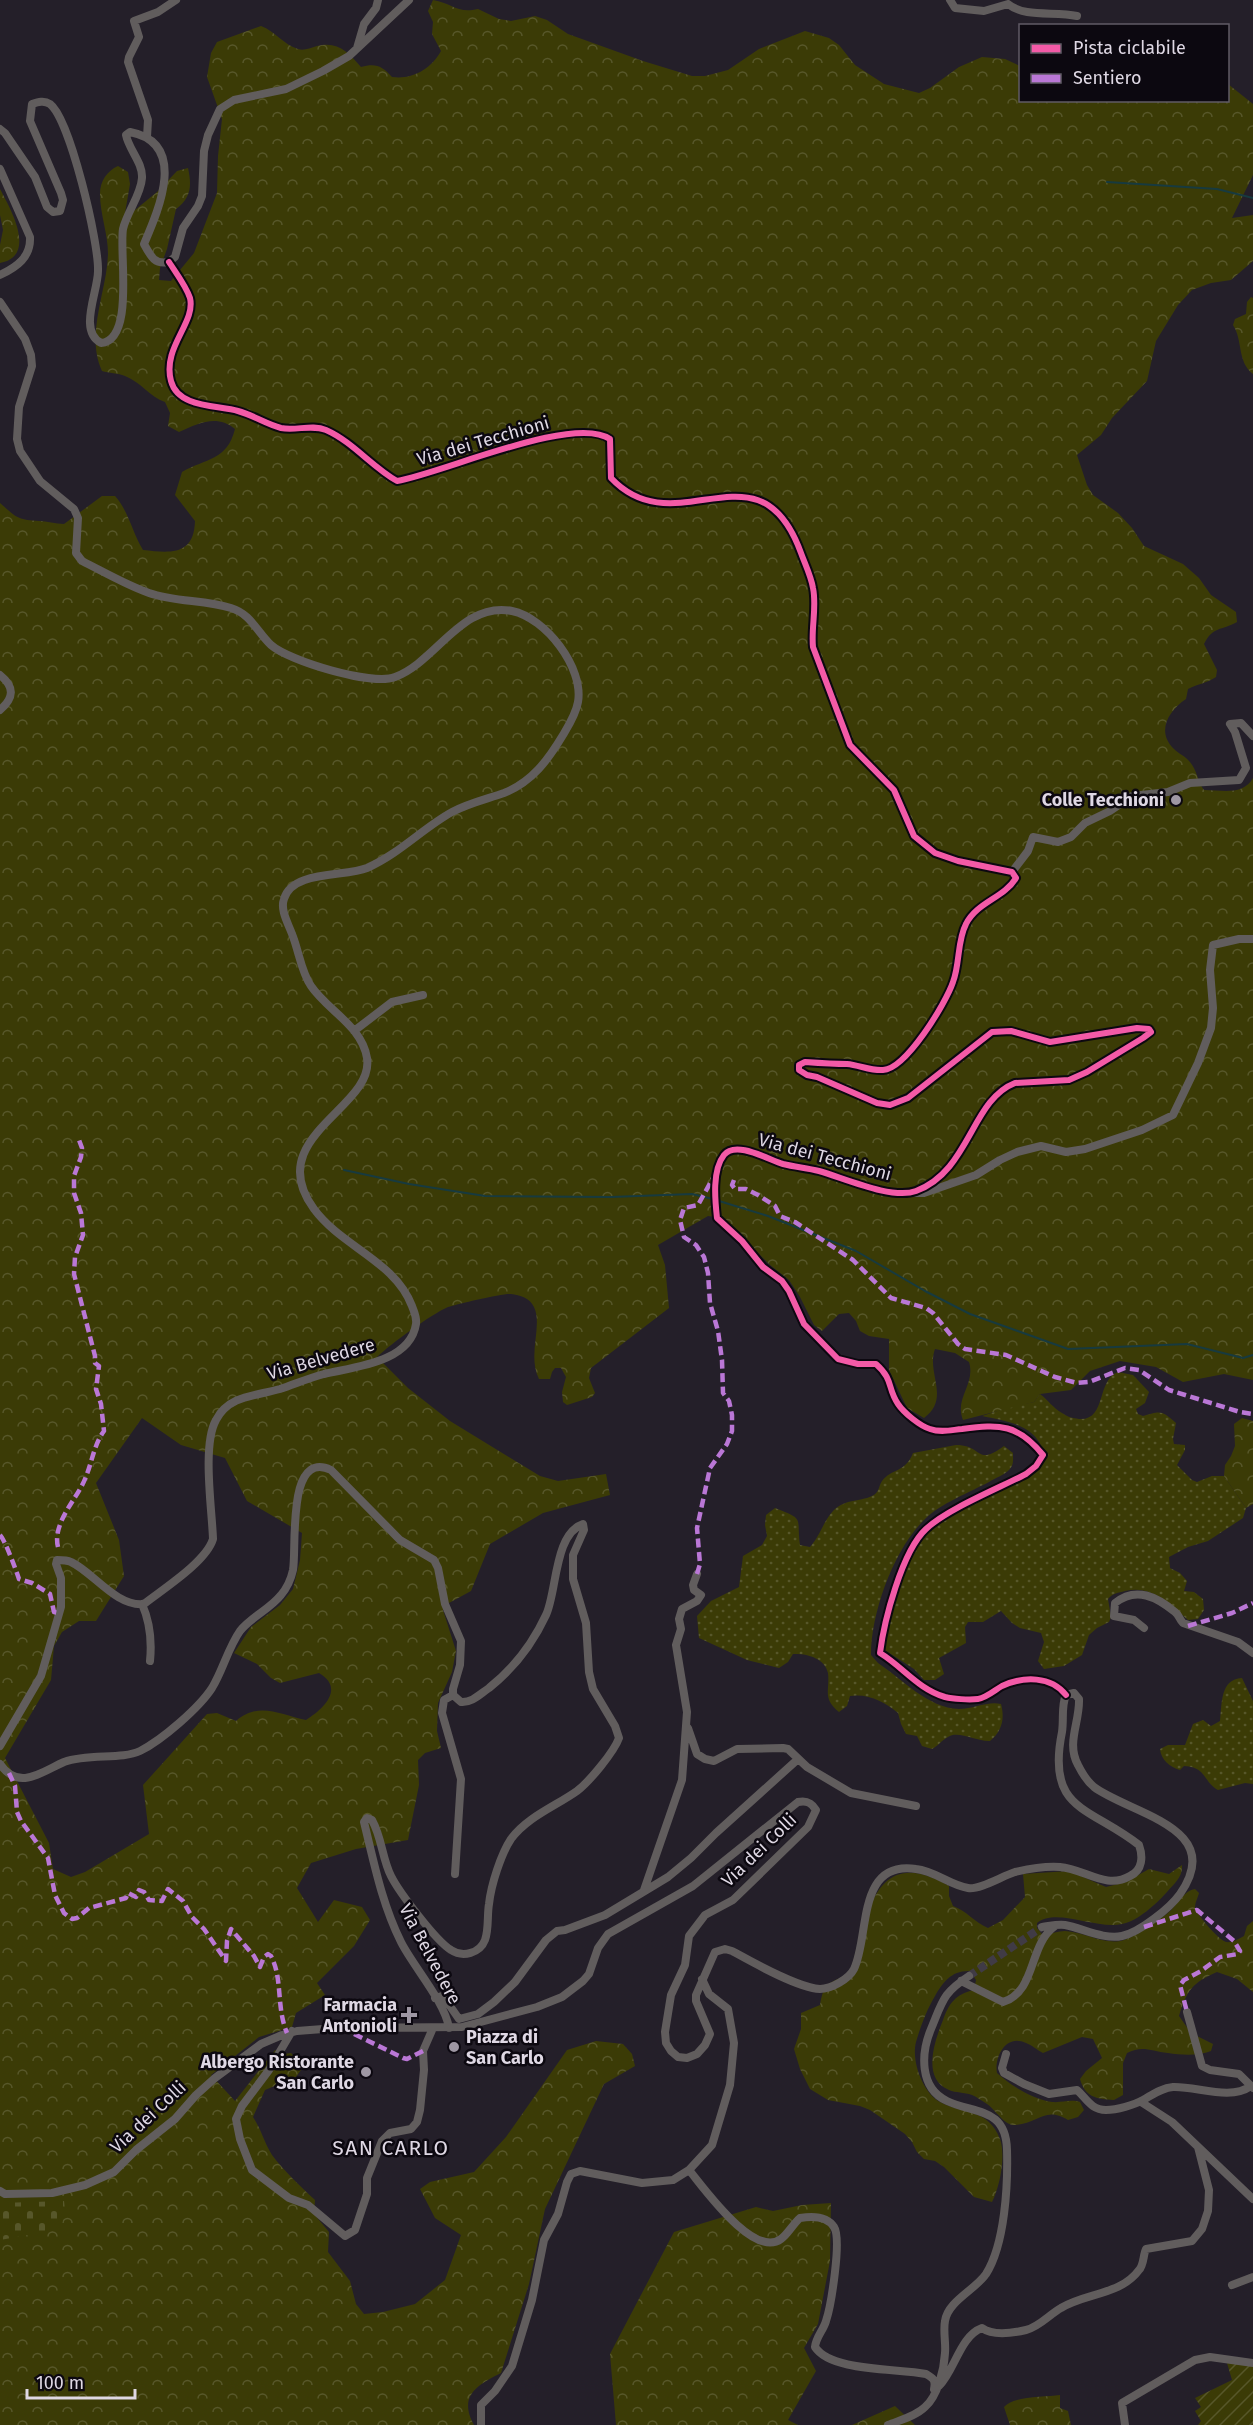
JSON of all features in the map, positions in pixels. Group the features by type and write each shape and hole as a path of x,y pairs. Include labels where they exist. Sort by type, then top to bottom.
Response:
{"street":[{"path":"147,137 148,120 128,62 139,37 134,21 158,12 176,0"},
{"path":"357,48 364,24 376,8 378,0"},
{"path":"0,129 35,177 47,207 53,212 60,211 63,200 61,193 30,121 30,107 32,104 43,101 49,103 60,120 81,179 94,229 98,274 90,331 94,339 101,343 113,338 118,332 122,315 124,228 142,178 140,166 128,145 126,135 130,132 147,137 159,147 164,164 165,188 144,244 154,261 160,264 169,262 175,257 183,228 202,196 204,151 208,135 220,109 234,100 286,89 323,71 349,56 409,0"},
{"path":"950,0 955,8 984,11 1008,4 1017,12 1063,13 1077,16"},
{"path":"0,169 30,237 31,247 22,262 0,275"},
{"name":"Via dei Tecchioni","path":"169,262 189,296 191,306 170,358 171,384 181,396 194,403 242,411 284,429 324,429 338,436 397,481 539,439 574,432 602,434 610,440 611,478 621,489 634,497 657,504 677,505 724,497 748,496 771,506 793,531 813,586 815,603 813,647 850,745 894,790 909,827 926,848 958,861 1012,872 1016,878 1010,887 984,903 971,915 964,927 954,980 947,997 913,1047 898,1064 883,1070 847,1064 805,1062 799,1065 799,1070 877,1104 890,1105 908,1098 992,1032 1011,1031 1050,1042 1137,1028 1149,1029 1151,1032 1087,1072 1069,1080 1022,1082 1008,1085 995,1098 979,1121 953,1165 933,1183 914,1192 882,1190 816,1170 782,1164 738,1149 730,1150 724,1155 714,1189 717,1218 742,1241 763,1266 782,1281 804,1324 838,1359 858,1364 876,1364 886,1374 897,1404 913,1419 929,1429 945,1432 995,1426 1015,1429 1031,1440 1043,1455 1036,1466 1026,1474 955,1510 925,1529 905,1562 884,1624 880,1653 898,1664 916,1684 945,1697 979,1699 1004,1685 1023,1680 1048,1681 1059,1686 1066,1695"},
{"name":"Via Belvedere","path":"0,302 25,339 31,356 32,366 19,407 20,451 40,482 74,509 78,518 76,553 82,561 151,594 232,608 248,617 275,649 342,674 381,680 394,678 415,666 473,618 500,610 513,611 528,617 549,634 574,668 578,681 579,700 576,709 557,745 530,779 505,792 451,812 393,853 368,867 302,880 286,893 283,900 283,911 298,948 307,981 318,996 362,1041 367,1058 363,1079 310,1141 302,1163 303,1187 315,1210 325,1222 398,1280 408,1295 416,1323 411,1336 400,1350 382,1360 365,1367 321,1375 229,1403 216,1419 208,1449 213,1539 211,1546 208,1552 142,1604"},
{"path":"0,675 10,686 12,695 11,700 0,710"},
{"path":"1012,872 1028,851 1033,837 1058,842 1071,837 1084,823 1110,811 1132,796 1168,792 1190,783 1239,780 1246,768 1235,732 1230,724 1241,723 1253,736"},
{"path":"905,1193 924,1193 966,1178 1017,1152 1041,1146 1066,1152 1085,1149 1142,1130 1173,1114 1198,1063 1211,1028 1213,1008 1210,970 1213,945 1239,939 1253,939"},
{"path":"354,1031 392,1002 423,995"},
{"path":"0,1764 4,1770 26,1778 40,1775 64,1762 87,1756 138,1752 183,1719 211,1690 242,1629 281,1596 288,1584 293,1569 295,1515 302,1482 309,1470 317,1466 332,1470 400,1540 434,1560 438,1568 445,1604 461,1641 460,1665 453,1695 447,1696 444,1700 442,1713 461,1779 455,1874"},
{"name":"Via Belvedere","path":"449,2028 435,1998 402,1944 385,1906 364,1822 367,1818 372,1820 379,1833 391,1876 440,1940 450,1950 458,1953 468,1954 481,1947 485,1938 489,1901 495,1877 510,1841 517,1832 544,1811 579,1790 613,1749 619,1738 615,1726 593,1689 589,1671 585,1623 573,1579 573,1555 584,1530 583,1524 575,1528 561,1551 555,1570 549,1608 514,1665 498,1681 471,1701 461,1702 453,1695"},
{"path":"0,1746 29,1701 41,1676 61,1607 62,1578 56,1564 57,1560 72,1562 111,1593 142,1604 147,1616 152,1644 150,1661"},
{"path":"644,1890 682,1780 687,1713 676,1645 681,1629 679,1619 682,1609 694,1603 701,1595 694,1590 693,1585 697,1574"},
{"path":"1144,1628 1134,1620 1114,1616 1115,1603 1134,1596 1154,1596 1177,1613 1183,1623 1238,1642 1253,1653"},
{"path":"1042,1928 1057,1924 1112,1936 1124,1936 1166,1910 1191,1875 1193,1862 1191,1850 1169,1824 1094,1787 1087,1779 1078,1765 1072,1745 1079,1699 1074,1693 1066,1695"},
{"name":"Via dei Colli","path":"0,2191 5,2194 52,2193 85,2185 114,2172 136,2150 175,2120 196,2095 215,2078 261,2044 292,2031 365,2027 449,2028 476,2024 537,2007 573,1990 589,1974 598,1948 608,1934 693,1886 798,1802 813,1804 816,1810 808,1827 733,1900 705,1915 689,1936 685,1965 667,2007 666,2043 678,2057 687,2058 697,2054 708,2039 709,2031 696,2001 702,1979 715,1952 725,1948 805,1987 822,1989 838,1983 854,1971 867,1908 876,1887 880,1880 895,1871 915,1868 931,1872 968,1888 979,1887 1017,1872 1059,1867 1110,1881 1132,1876 1141,1864 1142,1852 1139,1845 1073,1802 1062,1783 1057,1768 1057,1755 1064,1723 1063,1701 1066,1695"},
{"path":"687,1722 697,1754 705,1760 714,1761 737,1749 788,1749 797,1760 851,1793 916,1806"},
{"path":"435,1998 443,1996 459,2019 478,2014 515,1982 546,1940 557,1930 565,1930 605,1915 669,1877 797,1760"},
{"path":"961,1982 1003,2002 1014,1998 1023,1989 1046,1932 1057,1924"},
{"path":"888,2425 927,2406 937,2387 945,2355 945,2321 949,2311 986,2274 994,2257 1003,2220 1008,2147 1003,2130 997,2121 986,2112 947,2101 936,2094 926,2077 923,2059 928,2035 948,1990 969,1976"},
{"path":"481,2425 481,2404 500,2385 512,2366 532,2300 544,2240 558,2214 567,2182 572,2174 580,2171 642,2183 674,2181 690,2170 712,2145 728,2095 734,2059 734,2043 728,2009 709,1994 702,1979"},
{"path":"1006,2054 1002,2068 1004,2073 1036,2090 1054,2094 1077,2090 1090,2104 1100,2109 1112,2109 1141,2102 1152,2094 1172,2087 1237,2092 1252,2087 1239,2074 1210,2070 1202,2066 1187,2012"},
{"path":"292,2031 269,2070 242,2106 236,2119 240,2139 252,2170 289,2198 308,2205 345,2236 355,2230 367,2194 367,2178 382,2141 390,2133 411,2129 417,2122 423,2051 433,2028"},
{"path":"1141,2102 1172,2122 1253,2199"},
{"path":"937,2387 945,2379 975,2330 982,2328 988,2332 1000,2333 1029,2330 1063,2306 1104,2292 1130,2279 1141,2269 1146,2249 1192,2241 1199,2235 1206,2221 1209,2199 1198,2147"},
{"path":"690,2170 727,2216 757,2240 773,2242 781,2239 800,2218 812,2216 827,2220 835,2228 837,2235 831,2298 825,2324 815,2347 819,2353 834,2360 859,2366 912,2371 926,2374 933,2379 935,2383 933,2391 924,2404 910,2416"},
{"path":"1232,2285 1253,2277"},
{"path":"1125,2425 1122,2403 1195,2360 1210,2357 1253,2362"}],"green space":[{"path":"433,0 465,10 478,9 499,19 511,21 535,16 547,20 568,34 692,76 705,76 728,70 759,49 805,31 829,38 839,45 855,65 884,84 919,93 930,88 959,67 982,57 1005,59 1019,66 1019,102 1229,102 1229,85 1253,104 1253,175 1232,218 1253,215 1253,261 1231,280 1211,283 1192,290 1178,305 1156,341 1147,381 1112,418 1101,435 1077,455 1087,485 1093,495 1118,513 1144,546 1183,564 1199,578 1211,595 1236,612 1237,622 1211,634 1204,644 1217,670 1216,677 1188,689 1186,699 1174,709 1166,722 1165,729 1166,736 1174,749 1192,764 1204,790 1238,790 1249,784 1253,778 1253,1380 1224,1374 1183,1382 1156,1367 1120,1361 1090,1371 1071,1390 1040,1394 1034,1402 963,1420 961,1405 970,1377 969,1362 955,1353 935,1349 933,1367 936,1402 924,1418 907,1408 889,1370 889,1339 869,1336 860,1331 856,1321 849,1313 839,1314 822,1331 814,1325 789,1280 770,1265 723,1218 708,1216 658,1245 665,1265 669,1308 591,1368 589,1378 595,1393 592,1397 567,1405 563,1402 562,1392 566,1377 561,1368 555,1368 550,1379 539,1379 534,1360 537,1323 534,1307 530,1301 518,1295 499,1295 448,1307 401,1337 384,1351 377,1357 408,1388 450,1421 540,1476 558,1481 606,1474 610,1495 543,1513 490,1544 471,1591 449,1603 443,1610 456,1651 452,1672 438,1703 437,1731 441,1748 425,1753 418,1760 419,1785 408,1840 356,1849 311,1863 297,1888 318,1922 334,1900 362,1907 370,1920 354,1946 317,1983 325,1995 296,2013 292,2027 259,2037 211,2075 235,2101 275,2050 283,2054 291,2053 300,2062 301,2070 296,2077 265,2090 253,2117 272,2155 315,2200 314,2214 329,2232 328,2252 350,2281 356,2304 364,2314 415,2304 445,2280 461,2235 435,2218 420,2189 430,2182 474,2172 506,2137 567,2050 596,2041 623,2044 632,2054 635,2066 604,2084 545,2209 529,2284 501,2373 484,2382 469,2399 468,2406 474,2425 0,2425 0,503 21,519 64,524 102,496 115,496 124,509 143,550 162,552 179,550 190,541 195,521 175,495 182,472 221,453 227,447 235,429 228,424 215,421 201,423 179,432 168,426 170,413 165,402 131,379 102,371 97,357 96,328 108,254 100,202 100,189 103,181 107,174 118,166 128,172 130,184 124,219 157,192 177,171 188,168 189,191 185,200 176,209 160,268 159,280 171,281 194,253 217,193 222,119 207,77 211,53 217,42 261,26 298,49 324,45 337,46 347,52 361,67 371,65 382,68 392,77 407,77 426,68 441,51 432,34 433,22 428,11","holes":["142,1418 181,1445 225,1458 247,1501 302,1533 300,1560 293,1589 280,1605 251,1627 234,1653 257,1664 271,1678 280,1683 319,1673 327,1679 330,1685 329,1698 306,1720 270,1711 253,1712 236,1721 217,1713 207,1714 143,1785 149,1834 85,1872 71,1877 53,1869 49,1843 5,1758 51,1680 54,1646 62,1632 79,1621 96,1621 124,1576 119,1540 96,1483"]},
{"path":"0,189 18,230 19,242 17,251 11,259 0,263 3,230 0,215"},
{"path":"1251,297 1253,298 1253,374 1242,357 1233,325 1235,319 1246,314 1247,302"},
{"path":"1118,1372 1133,1375 1149,1392 1145,1403 1136,1409 1138,1414 1143,1416 1161,1413 1176,1423 1174,1444 1185,1445 1185,1450 1177,1465 1197,1482 1212,1476 1224,1476 1246,1508 1243,1518 1208,1541 1188,1547 1169,1557 1170,1568 1180,1573 1187,1581 1184,1591 1194,1592 1203,1599 1204,1610 1198,1619 1188,1620 1167,1602 1152,1593 1135,1590 1112,1595 1108,1599 1111,1617 1109,1622 1089,1635 1082,1655 1064,1666 1044,1669 1038,1661 1044,1642 1041,1633 1020,1628 1001,1611 983,1622 968,1622 965,1627 966,1643 939,1658 944,1674 935,1680 924,1680 914,1669 883,1649 896,1594 912,1558 933,1527 947,1515 1018,1480 1033,1470 1042,1448 1038,1440 1025,1429 1009,1422 982,1416 1034,1402 1040,1394 1056,1409 1072,1418 1088,1418 1098,1407 1111,1376"},
{"path":"1242,1418 1253,1421 1253,1504 1246,1508 1224,1476 1225,1465 1235,1446 1234,1424"},
{"path":"956,1445 971,1448 984,1455 1004,1446 1013,1453 1012,1464 1005,1473 939,1508 914,1532 903,1547 886,1582 875,1620 871,1655 906,1684 937,1704 959,1709 1001,1704 1002,1724 990,1741 952,1735 932,1749 922,1746 917,1736 906,1734 898,1713 876,1699 850,1696 847,1706 839,1712 830,1703 828,1673 819,1660 804,1654 793,1654 788,1662 779,1668 747,1660 699,1638 697,1616 711,1601 739,1587 743,1556 762,1545 767,1536 766,1515 775,1508 798,1520 800,1545 810,1547 837,1507 875,1494 882,1481 906,1464 913,1453"},
{"path":"1242,1678 1253,1701 1253,1784 1245,1783 1218,1790 1197,1769 1184,1766 1180,1770 1170,1765 1164,1760 1160,1749 1168,1745 1185,1745 1193,1724 1203,1720 1211,1726 1220,1721 1226,1688 1235,1679"},
{"path":"1182,1865 1180,1877 1158,1902 1128,1922 1112,1925 1055,1917 1037,1923 1037,1928 1042,1934 1065,1931 1102,1940 1124,1940 1158,1921 1180,1899 1195,1889 1199,1893 1195,1905 1196,1910 1218,1937 1226,1942 1244,1936 1247,1926 1253,1921 1253,1992 1237,1979 1217,1972 1192,1988 1179,2016 1191,2033 1213,2044 1211,2051 1184,2055 1142,2049 1127,2053 1123,2063 1123,2095 1114,2100 1092,2096 1082,2085 1080,2079 1102,2058 1093,2039 1082,2037 1043,2053 1026,2043 1013,2041 1003,2048 997,2060 997,2073 1030,2095 1052,2102 1080,2102 1084,2110 1078,2117 1068,2120 1060,2116 1048,2115 1024,2124 1012,2125 976,2097 949,2090 940,2085 935,2077 932,2058 940,2028 954,2000 974,1990 976,1980 970,1971 958,1973 949,1978 932,2001 916,2042 917,2067 928,2092 934,2098 949,2106 982,2117 995,2129 1002,2146 1002,2162 1000,2180 992,2202 974,2197 944,2167 935,2161 924,2159 905,2134 870,2110 828,2100 810,2089 800,2069 794,2049 801,2029 801,2013 820,2005 826,1987 850,1973 868,1910 877,1893 888,1880 904,1873 924,1875 949,1886 949,1896 953,1906 988,1928 1003,1920 1025,1897 1023,1874 1069,1871 1106,1887 1126,1882 1149,1869 1169,1874"},
{"path":"64,2201 65,2210 61,2229 0,2240 0,2203"},
{"path":"831,2203 830,2261 818,2324 804,2348 816,2371 788,2420 798,2425 616,2425 610,2354 674,2232 756,2207 773,2211 802,2205"},
{"path":"1227,2363 1253,2365 1253,2425 1198,2425 1201,2421 1195,2411 1201,2407 1195,2398 1232,2380"},
{"path":"1060,2395 1060,2408 1068,2411 1071,2425 1010,2425 1004,2407 1008,2403 1022,2399"},
{"path":"895,2406 915,2425 852,2425"}],"waterway":[{"path":"1107,182 1217,189 1253,198"},
{"path":"344,1170 409,1184 485,1196 611,1197 692,1194 713,1199"},
{"path":"719,1201 768,1216 856,1251 970,1314 1068,1349 1187,1344 1243,1358 1253,1355"}],"tunnel":[{"path":"969,1976 1042,1927"}],"marked path":[{"path":"58,1547 57,1538 62,1520 85,1479 95,1448 104,1431 101,1404 96,1389 99,1366 95,1363 74,1274 75,1257 83,1235 81,1213 74,1193 74,1176 82,1148 79,1140"},
{"path":"697,1574 700,1564 697,1528 710,1468 727,1444 732,1431 732,1415 729,1401 723,1393 718,1331 710,1303 708,1273 704,1257 696,1245 684,1237 680,1220 684,1208 698,1205 713,1178"},
{"path":"734,1180 732,1185 735,1189 746,1189 758,1195 775,1206 780,1216 795,1222 853,1260 891,1298 926,1308 933,1313 958,1344 965,1349 1006,1355 1055,1377 1077,1383 1089,1382 1125,1368 1139,1370 1169,1390 1253,1414"},
{"path":"0,1535 19,1579 32,1583 50,1594 54,1612 59,1613"},
{"path":"1188,1626 1232,1613 1253,1603"},
{"path":"9,1773 15,1786 17,1812 48,1858 55,1895 64,1913 72,1919 77,1918 89,1908 126,1898 128,1893 136,1897 139,1890 144,1892 149,1900 162,1901 168,1889 183,1901 192,1917 204,1929 226,1961 227,1941 231,1929 254,1956 260,1967 264,1957 268,1954 271,1956 277,1974 287,2033"},
{"path":"1144,1927 1197,1910 1234,1941 1240,1951 1238,1954 1220,1957 1184,1980 1180,1985 1187,2012"},
{"path":"342,2028 403,2058 407,2059 425,2050"}],"cycle path":[{"path":"169,262 188,293 191,307 171,357 169,369 175,390 190,401 238,411 281,428 321,428 345,441 397,481 539,439 592,433 610,439 611,478 636,497 663,503 740,497 763,502 783,519 801,553 811,579 814,603 813,647 850,745 894,790 914,836 935,853 958,861 1012,872 1016,878 1005,891 977,910 966,924 949,992 934,1019 903,1059 883,1070 847,1064 805,1062 799,1065 799,1070 877,1103 890,1105 908,1098 992,1032 1011,1031 1050,1042 1137,1028 1149,1029 1151,1032 1087,1072 1069,1080 1015,1083 1000,1092 989,1104 948,1168 934,1181 916,1191 894,1193 881,1190 819,1171 783,1164 744,1150 729,1151 724,1155 716,1177 717,1218 742,1241 763,1267 782,1281 804,1324 838,1359 858,1364 876,1364 888,1379 901,1408 912,1419 926,1427 942,1431 987,1427 1007,1428 1025,1437 1043,1455 1036,1466 1026,1474 935,1521 917,1539 896,1587 880,1653 927,1689 945,1697 978,1699 1002,1686 1028,1679 1053,1684 1066,1695"}],"place":[{"name":"Colle Tecchioni","path":"1176,800"},
{"name":"Farmacia Antonioli","path":"409,2015"},
{"name":"Piazza di San Carlo","path":"454,2047"},
{"name":"Albergo Ristorante San Carlo","path":"366,2072"}],"district":[{"name":"SAN CARLO","path":"391,2148"}]}
